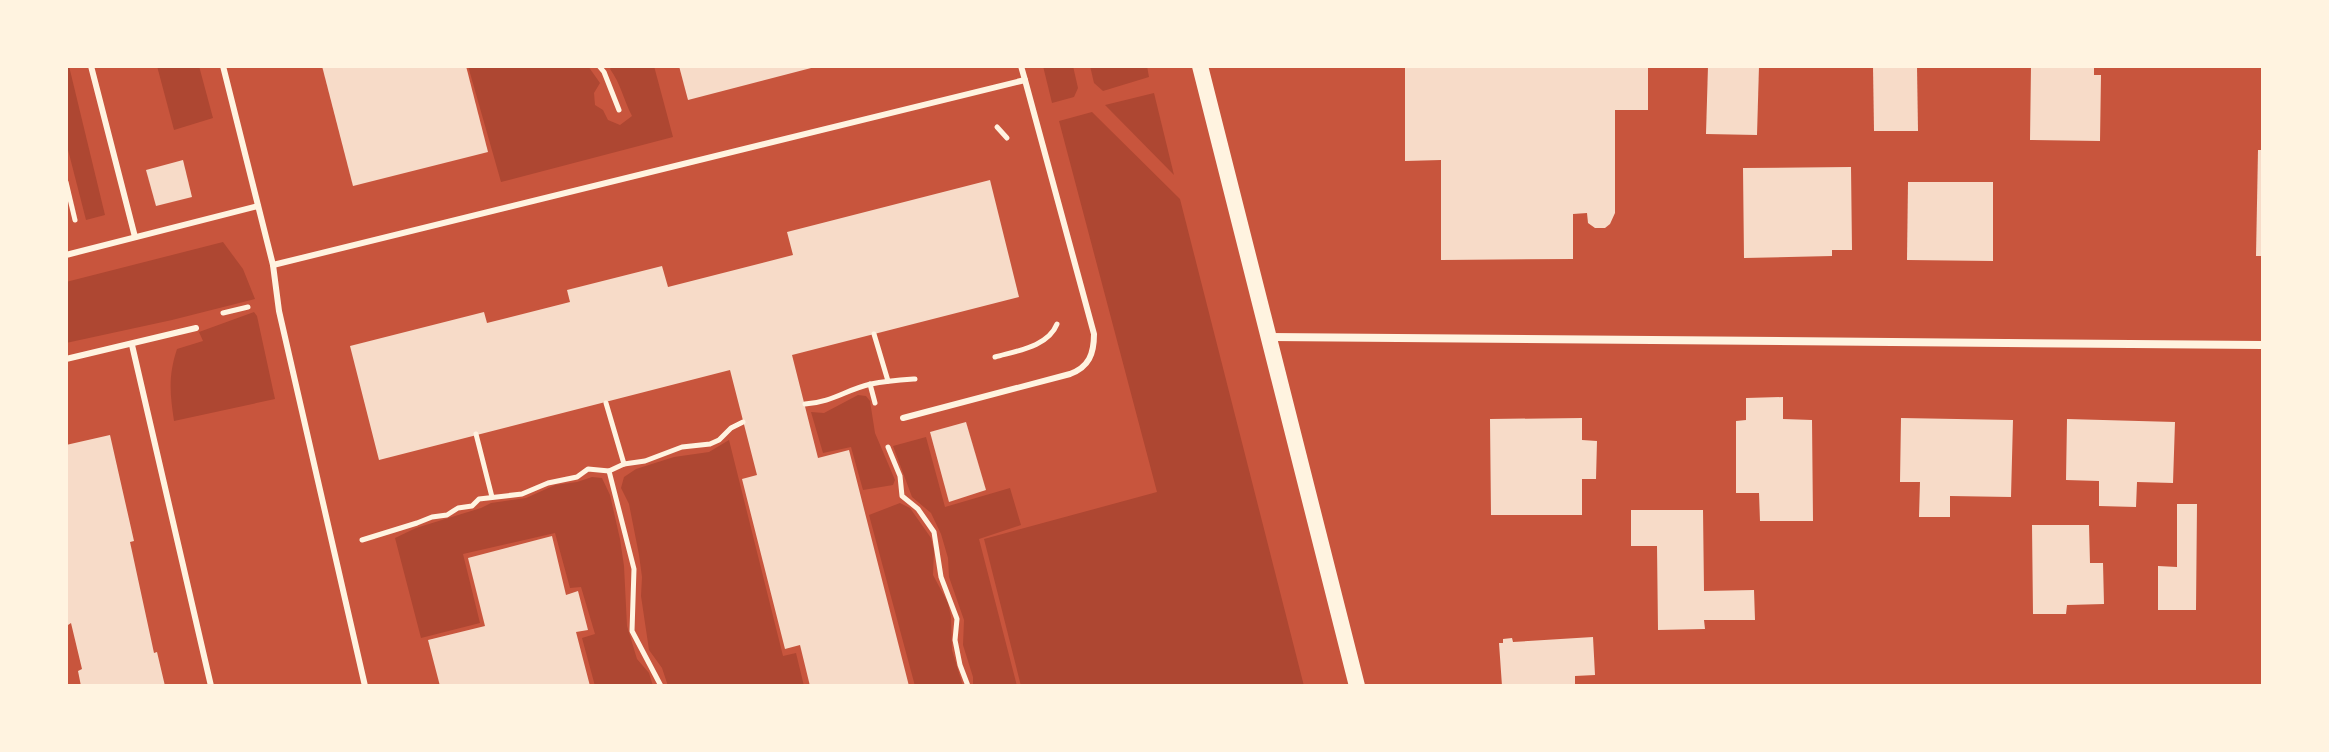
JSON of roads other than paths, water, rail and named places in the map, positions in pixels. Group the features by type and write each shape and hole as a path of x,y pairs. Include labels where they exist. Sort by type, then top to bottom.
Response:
{"main road":[{"path":"1200,66 1357,686"}],"street":[{"path":"1269,337 2263,345"}],"lane":[{"path":"91,66 135,237"},
{"path":"223,66 273,265 277,299 365,686"},
{"path":"903,418 1070,374 1088,362 1094,350 1094,334 1021,66"},
{"path":"273,265 1025,80"},
{"path":"66,255 258,206"},
{"path":"66,359 196,328"},
{"path":"132,345 211,686"}]}
